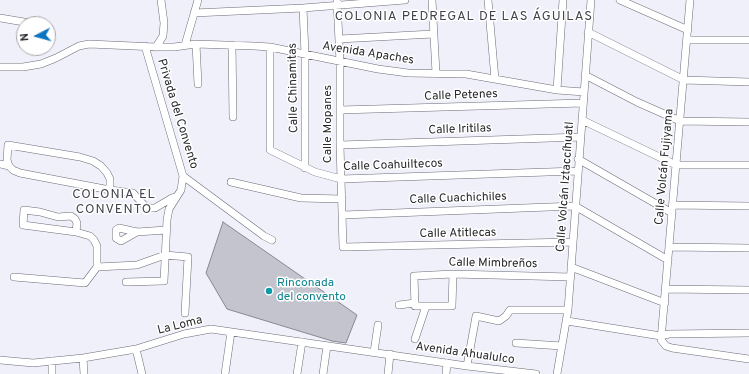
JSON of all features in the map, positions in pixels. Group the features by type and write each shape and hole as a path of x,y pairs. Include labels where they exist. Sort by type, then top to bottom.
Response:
{"street":[{"path":"156,47 163,36 164,23 161,0"},
{"path":"185,45 198,0"},
{"path":"194,13 303,8 337,2 405,0"},
{"path":"432,0 436,73"},
{"path":"488,0 495,79"},
{"path":"557,90 563,0"},
{"name":"Calle Volcán Iztaccíhuatl","path":"557,374 568,310 571,277 577,171 581,137 591,0"},
{"path":"620,0 688,30"},
{"name":"Calle Volcán Fujiyama","path":"661,336 670,248 690,0"},
{"name":"Calle Mopanes","path":"337,2 340,62 340,144 343,247"},
{"name":"Calle Chinamitas","path":"303,8 305,54 305,168"},
{"path":"0,18 16,21"},
{"path":"588,32 684,80 749,82"},
{"path":"339,39 434,34"},
{"path":"687,40 749,40"},
{"name":"Avenida Apaches","path":"0,67 23,67 41,64 79,46 89,44 156,47 174,47 196,44 270,47 340,62 408,73 466,74 557,90 584,92"},
{"path":"196,44 198,84"},
{"name":"Privada del Convento","path":"145,46 183,176 264,236 272,240"},
{"path":"232,46 234,117"},
{"name":"Calle Coahuiltecos","path":"270,47 270,150 305,168 341,179 577,171"},
{"path":"585,75 637,102 680,121 749,122"},
{"name":"Calle Petenes","path":"340,110 583,103"},
{"path":"582,120 676,165 749,165"},
{"name":"Calle Iritilas","path":"340,144 581,137"},
{"path":"9,166 7,160 8,145 80,157 101,166 110,179 110,190"},
{"path":"578,159 672,213"},
{"path":"0,164 9,166 20,173 133,194 145,206 150,208 155,208 176,197"},
{"path":"126,282 164,281 166,230 169,210 181,190 183,176"},
{"path":"231,182 301,198 342,199"},
{"path":"673,205 749,206"},
{"path":"575,206 668,260"},
{"name":"Calle Cuachichiles","path":"343,215 575,206"},
{"path":"14,277 85,283 97,267 96,246 94,240 86,234 23,225 24,210 40,212 58,217 71,216 77,223 76,232"},
{"path":"137,232 166,230"},
{"name":"Calle Atitlecas","path":"343,247 572,242"},
{"path":"670,248 749,248"},
{"path":"97,267 137,265 165,255 188,257 185,313"},
{"path":"571,267 665,303"},
{"path":"399,305 415,303 415,306 452,306 453,274"},
{"name":"Calle Mimbreños","path":"415,303 414,276 453,274 571,277"},
{"path":"666,288 749,290"},
{"path":"415,339 426,306"},
{"path":"467,366 476,316 499,320 506,316 510,310 568,310"},
{"path":"566,321 661,336 669,334 749,333"},
{"path":"374,352 378,325"},
{"name":"La Loma","path":"0,360 33,363 83,358 136,349 184,334 211,329 390,354"},
{"path":"225,374 231,332"},
{"path":"661,336 663,344 672,348 749,359"},
{"path":"297,374 302,342"},
{"path":"516,343 562,346"},
{"path":"323,374 328,346"},
{"path":"136,349 142,374"},
{"path":"388,374 390,354"},
{"name":"Avenida Ahualulco","path":"390,354 467,366 486,371 536,374"},
{"path":"83,358 84,374"},
{"path":"52,361 52,374"},
{"path":"446,374 447,363"}],"path":[{"path":"184,334 185,313"}],"building":[{"name":"Rinconada del convento","path":"223,222 357,315 346,343 332,341 227,309 206,273"}],"place":[{"name":"Rinconada del convento","path":"269,291"}],"district":[{"name":"COLONIA PEDREGAL DE LAS ÁGUILAS","path":"464,17"},
{"name":"COLONIA EL CONVENTO","path":"114,202"}]}
